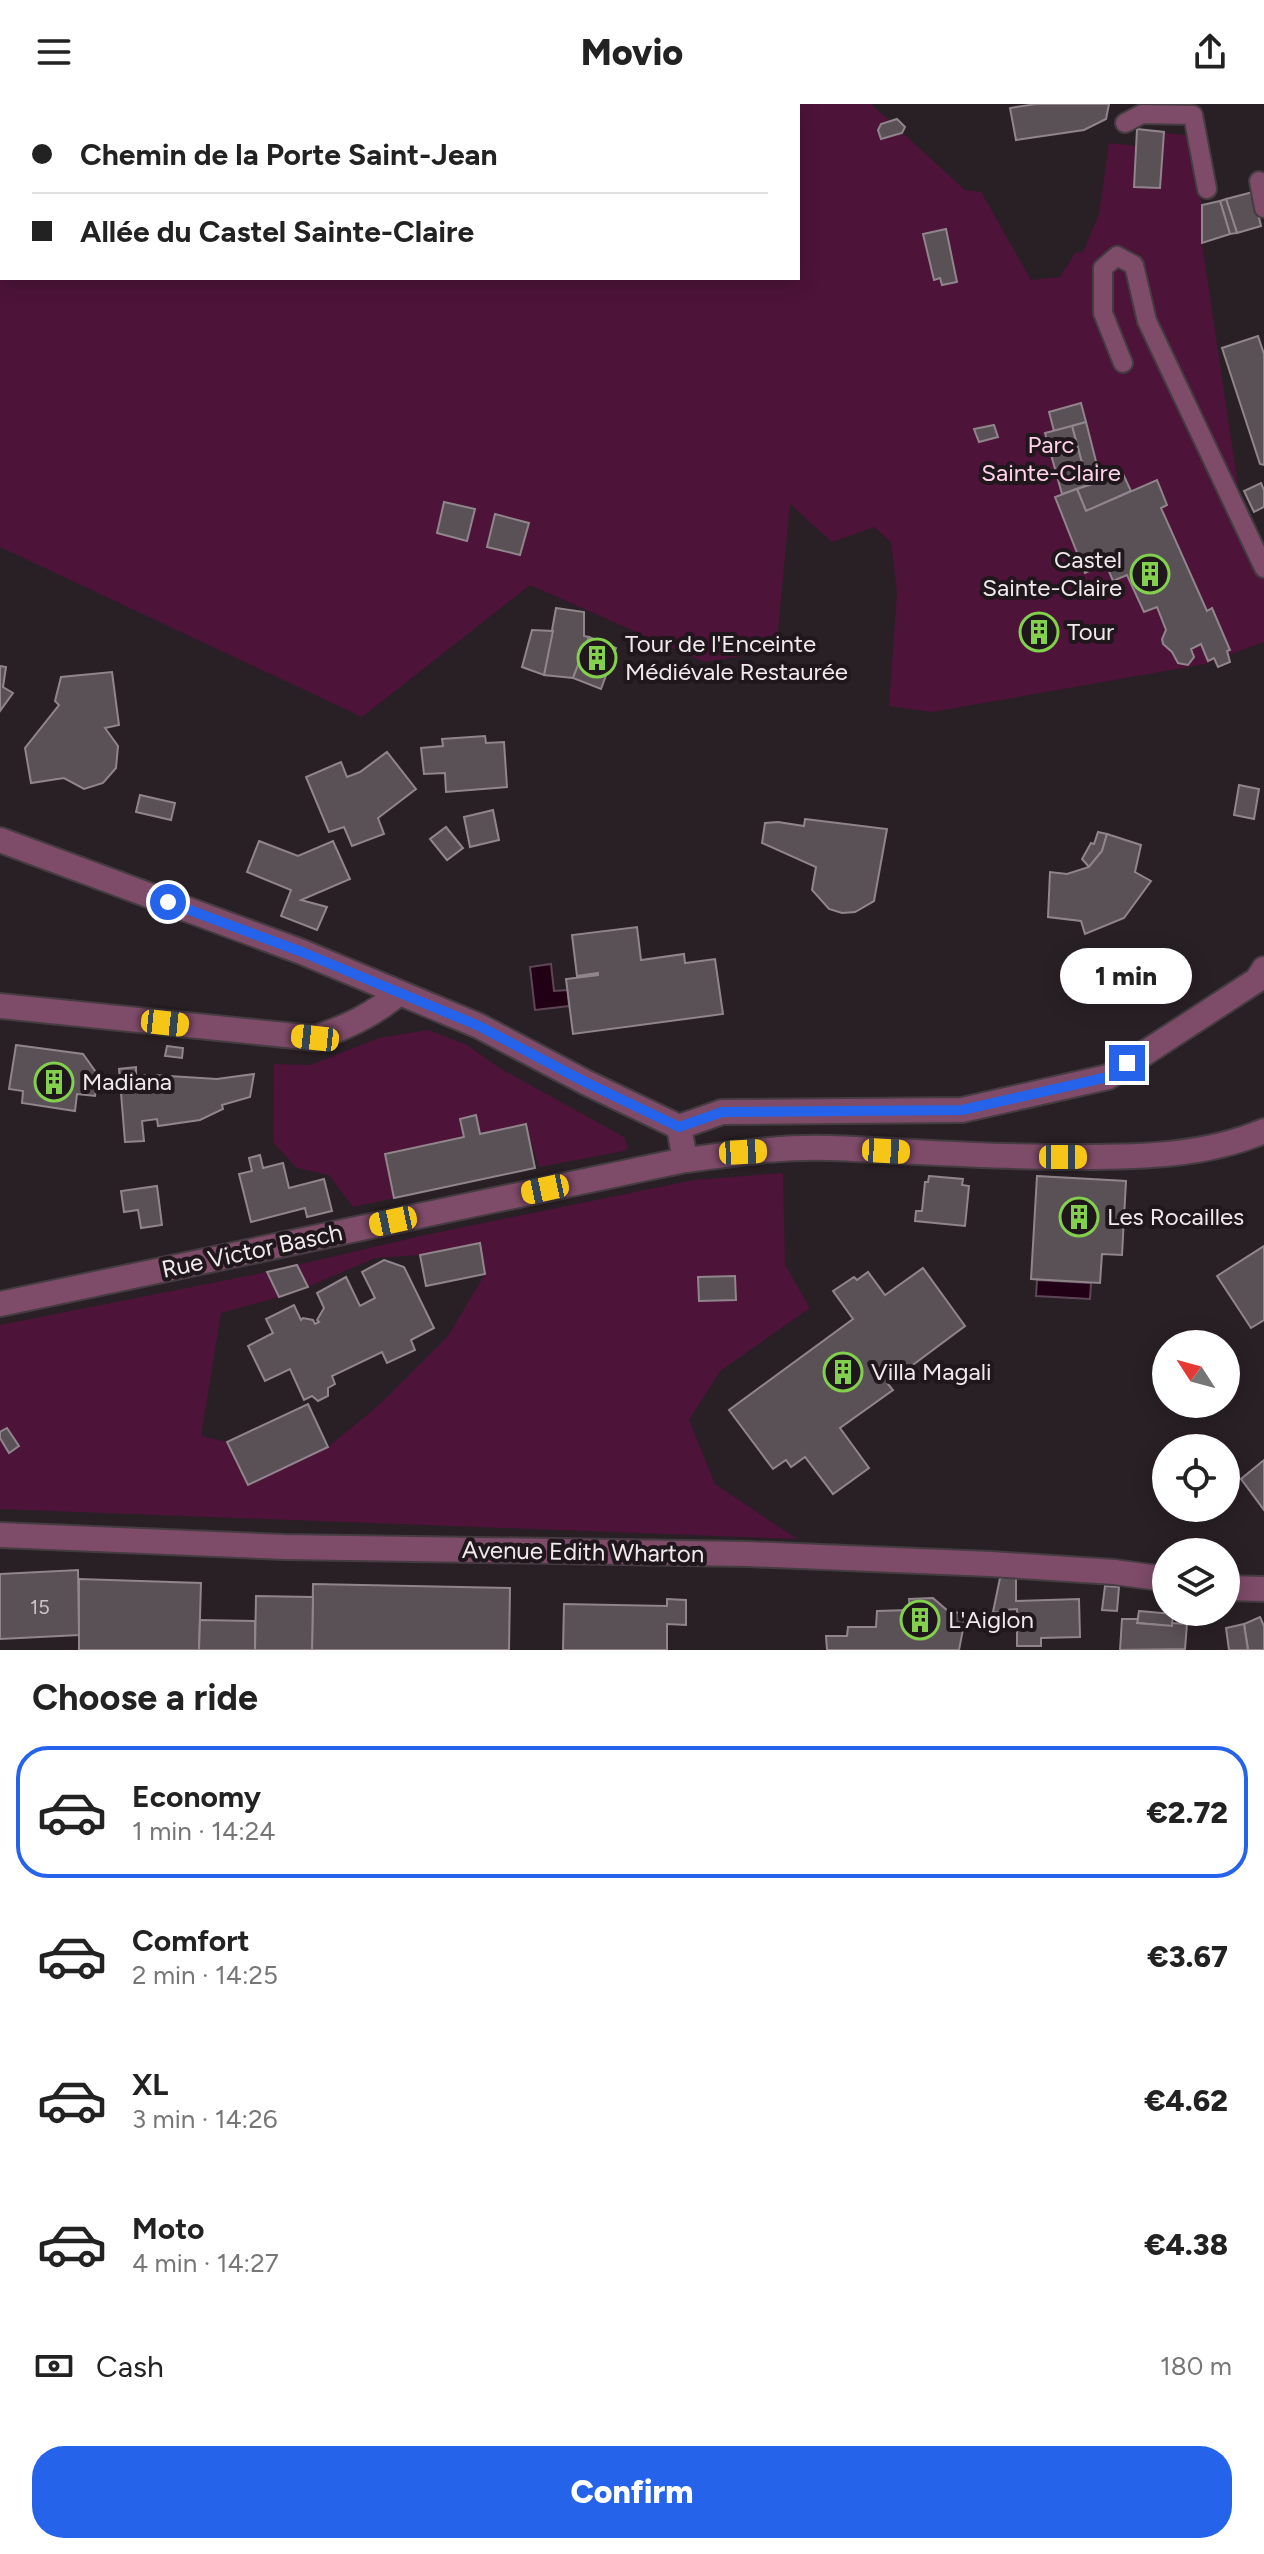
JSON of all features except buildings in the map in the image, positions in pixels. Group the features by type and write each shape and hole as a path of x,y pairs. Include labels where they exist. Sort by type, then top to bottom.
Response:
{"street":[{"path":"0,840 302,952 479,1026 679,1127 722,1112 962,1110 1108,1077 1257,980 1264,969"},
{"path":"0,1006 315,1038 350,1026 380,1009 399,993"},
{"path":"679,1127 685,1160"},
{"name":"Rue Victor Basch","path":"0,1304 685,1160 743,1152 826,1148 1035,1157 1146,1157 1211,1148 1264,1131"},
{"name":"Avenue Edith Wharton","path":"0,1535 285,1547 748,1554 991,1564 1152,1577"},
{"path":"1240,1588 1264,1589"}],"lane":[{"path":"1126,114 1193,115 1207,189"},
{"path":"1259,181 1264,208"},
{"path":"1123,363 1103,313 1103,268 1117,256 1134,265 1147,321 1264,568"}],"green space":[{"name":"Parc Sainte-Claire","path":"800,104 871,104 965,190 981,192 1031,280 1060,277 1075,253 1083,252 1099,214 1109,143 1136,146 1137,129 1192,136 1202,205 1202,243 1239,493 1264,545 1264,642 1205,664 932,712 889,706 897,593 891,542 874,527 832,542 790,504 776,651 704,662 530,585 362,717 0,547 0,280 800,280"},
{"path":"428,1030 467,1045 501,1069 624,1137 628,1147 624,1151 539,1167 526,1124 386,1154 394,1198 353,1207 329,1175 297,1168 273,1142 274,1064 310,1065 379,1038"},
{"path":"783,1173 785,1265 810,1308 720,1371 689,1420 715,1484 797,1539 0,1509 0,1325 267,1272 279,1297 221,1313 201,1436 227,1442 248,1485 328,1447 378,1406 448,1336 485,1274 480,1244 420,1255 375,1258 308,1287 297,1265 425,1235 694,1180"}],"shaded area":[{"path":"551,964 554,991 568,990 569,1006 535,1010 530,967"},
{"path":"1037,1280 1091,1283 1090,1299 1036,1296"}],"place":[{"name":"Castel Sainte-Claire","path":"1150,574"},
{"name":"Tour","path":"1039,632"},
{"name":"Tour de l'Enceinte Médiévale Restaurée","path":"597,658"},
{"name":"Madiana","path":"54,1082"},
{"name":"Les Rocailles","path":"1079,1217"},
{"name":"Villa Magali","path":"843,1372"},
{"name":"L'Aiglon","path":"920,1620"}],"route":[{"path":"168,902 302,952 479,1026 679,1127 722,1112 962,1110 1108,1077 1127,1063"}]}
